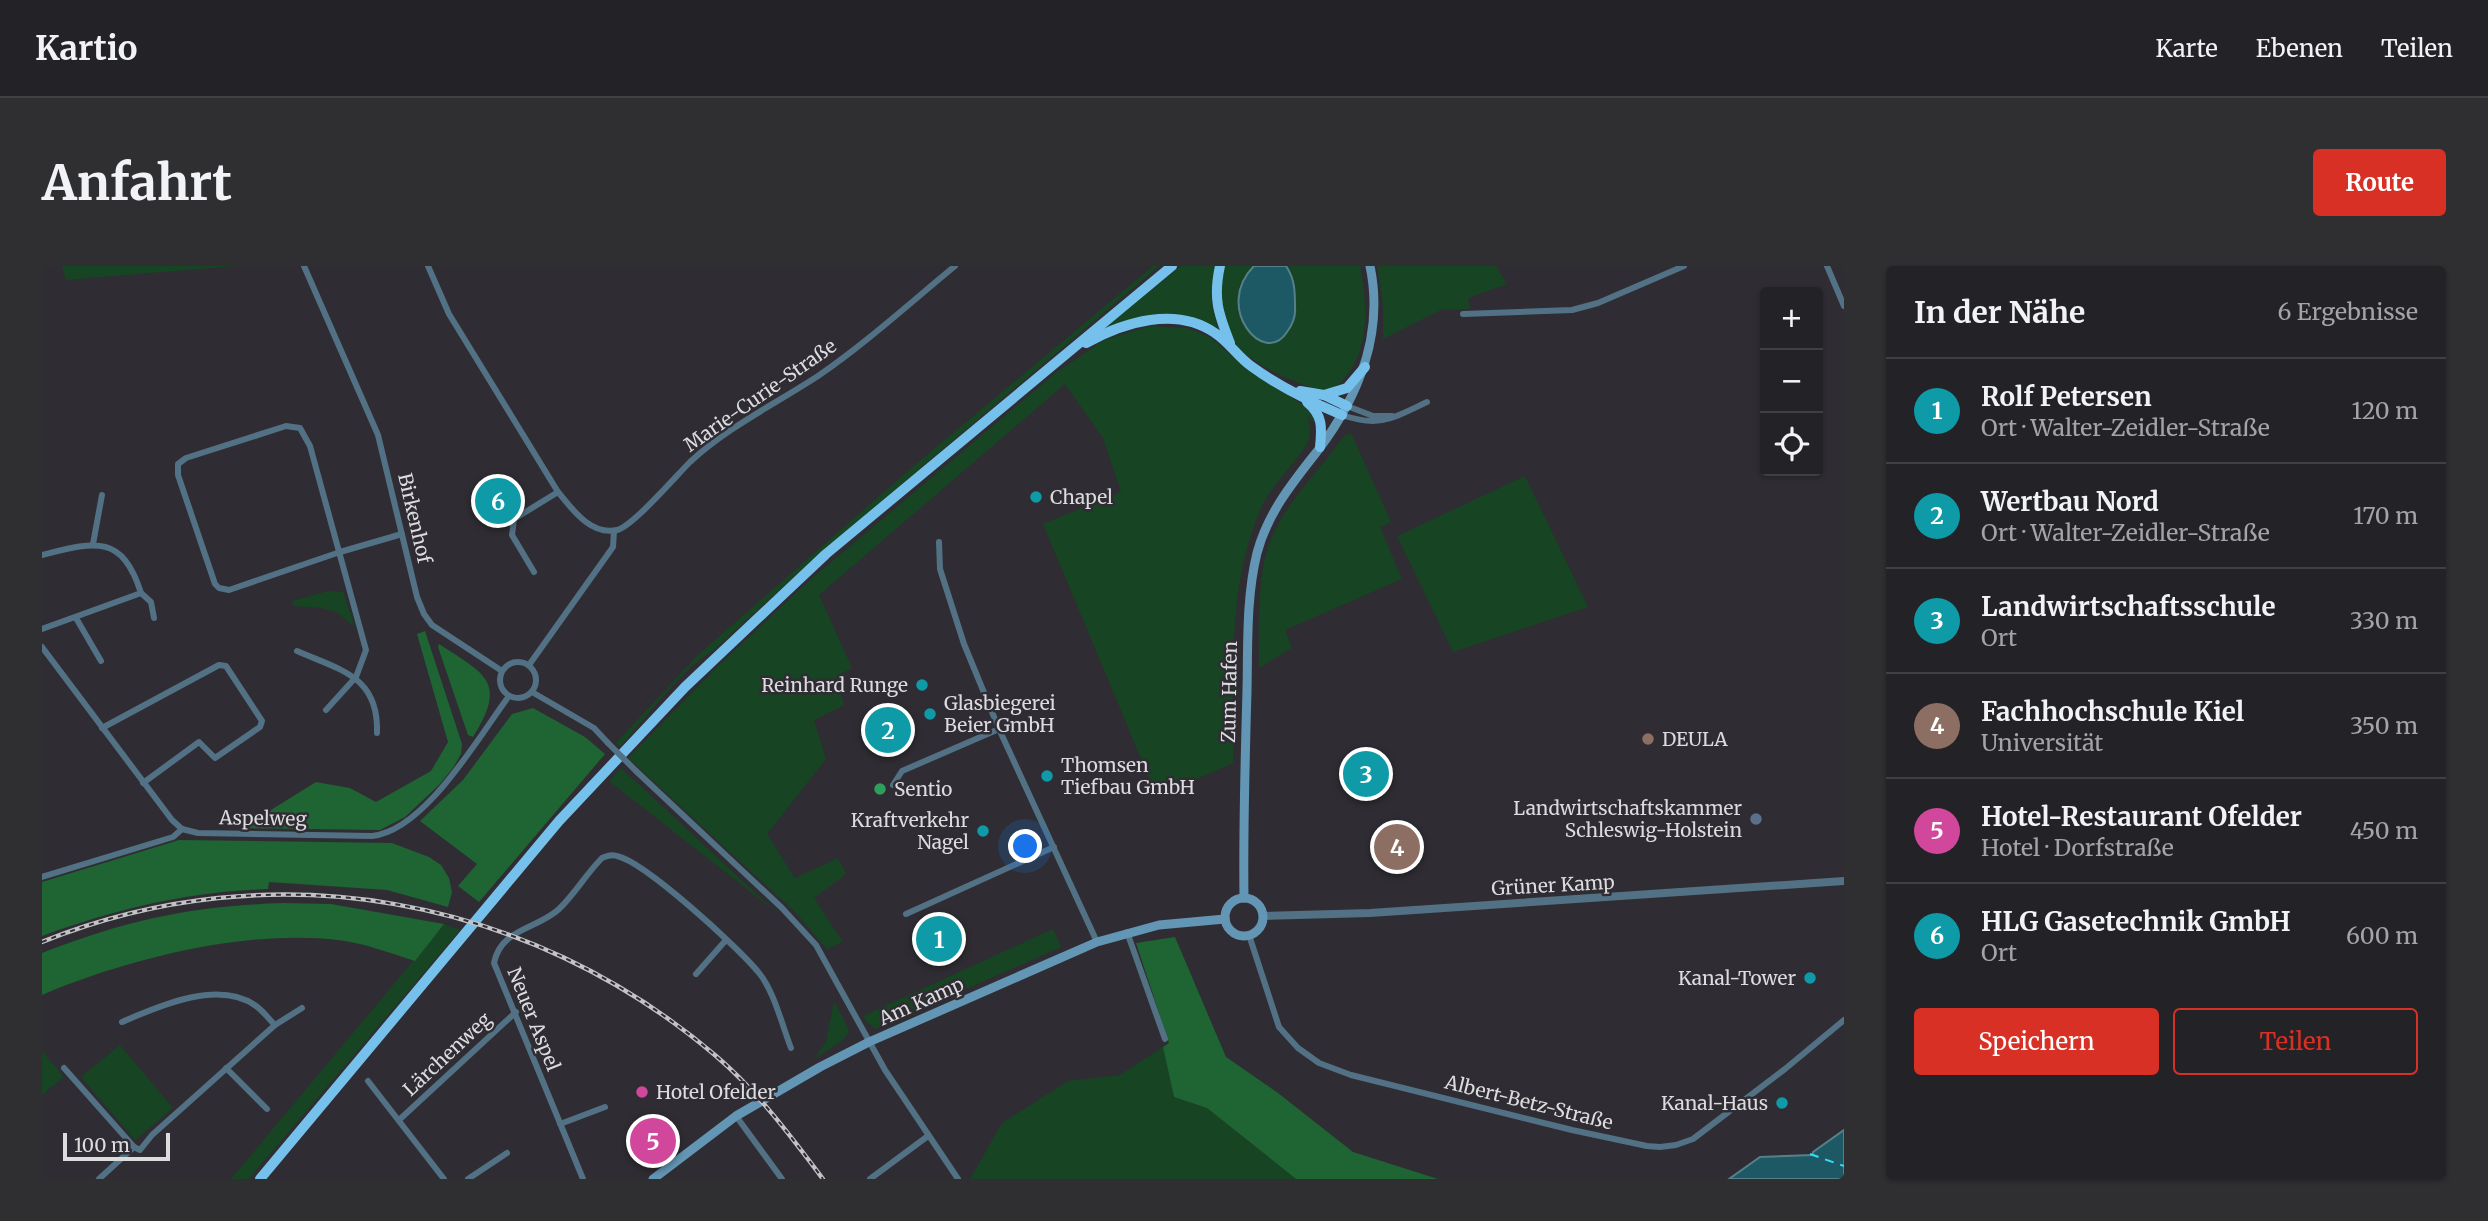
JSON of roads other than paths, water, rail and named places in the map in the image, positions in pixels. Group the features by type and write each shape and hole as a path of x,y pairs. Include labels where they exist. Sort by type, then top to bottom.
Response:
{"highway":[{"path":"260,1179 559,821 655,717 742,631 826,554 1172,266"},
{"path":"1220,266 1216,290 1218,314 1232,349"},
{"path":"1046,370 1110,330 1154,320 1182,321 1203,326 1222,338 1251,366 1304,397 1344,411"},
{"path":"1290,389 1324,395 1347,388 1365,367"},
{"path":"1324,395 1344,411"},
{"path":"1304,397 1319,415 1322,430 1320,447"}],"main road":[{"path":"1344,411 1365,367 1373,330 1370,266"},
{"name":"Zum Hafen","path":"1244,898 1243,845 1251,587 1259,546 1270,516 1283,494 1344,411"},
{"path":"1244,898 1255,901 1263,916 1258,929 1249,935 1235,934 1226,925 1225,919 1228,906 1244,898"},
{"name":"Am Kamp","path":"653,1179 736,1116 834,1059 869,1042 1097,942 1159,925 1225,919"}],"street":[{"name":"Birkenhof","path":"304,266 378,435 417,597 428,620 502,671"},
{"path":"428,266 449,314 558,492 578,516 595,528 614,531 613,547 529,666"},
{"name":"Marie-Curie-Straße","path":"614,531 624,528 634,519 692,460 739,424 818,375 860,344 954,266"},
{"path":"1463,314 1572,310 1598,303 1684,266"},
{"path":"1827,266 1844,306"},
{"path":"1344,411 1371,423 1388,421 1427,402"},
{"path":"326,710 356,677 366,650 340,552 310,446 300,428 286,426 186,458 178,464 178,475 215,584 219,588 229,590 340,552 402,534"},
{"path":"534,572 512,535 514,519 558,492"},
{"path":"93,544 102,495"},
{"path":"939,542 940,569 964,644 999,729 1097,942"},
{"path":"42,555 93,544 106,547 129,563 134,570 141,593 151,602 154,618"},
{"path":"42,629 141,593"},
{"path":"76,618 100,661"},
{"path":"42,648 143,783 182,829 173,837 42,877"},
{"path":"297,651 356,677 375,707 377,733"},
{"path":"522,662 529,666 537,680 532,692 524,698 509,696 500,684 502,671 512,663 522,662"},
{"path":"102,728 219,665 226,666 262,720 260,727 215,758 198,742 143,783"},
{"path":"532,692 594,728 799,925 827,963 869,1042 958,1179"},
{"name":"Aspelweg","path":"182,829 198,833 373,836 388,832 407,820 455,774 509,696"},
{"path":"892,785 902,771 999,729"},
{"path":"906,914 1054,847"},
{"name":"Neuer Aspel","path":"583,1179 494,963 501,949 517,930 553,914 602,859 613,855 657,879 726,940"},
{"name":"Grüner Kamp","path":"1263,916 1370,914 1844,881"},
{"path":"1127,932 1165,1039"},
{"name":"Albert-Betz-Straße","path":"1249,935 1279,1027 1298,1048 1319,1063 1363,1078 1647,1146 1668,1146 1693,1139 1844,1020"},
{"path":"696,974 726,940 759,973 766,984 791,1048"},
{"path":"122,1022 190,997 231,995 255,1005 275,1025"},
{"path":"64,1068 134,1147 140,1150 152,1135 275,1025 302,1008"},
{"name":"Lärchenweg","path":"399,1120 516,1012"},
{"path":"226,1068 267,1109"},
{"path":"368,1081 444,1179"},
{"path":"560,1124 605,1107"},
{"path":"736,1116 782,1179"},
{"path":"870,1179 928,1136"},
{"path":"99,1179 134,1147"},
{"path":"468,1179 507,1153"}],"water":[{"path":"1254,266 1286,266 1293,281 1294,317 1287,332 1277,341 1266,343 1256,338 1246,328 1240,314 1239,299 1243,282"},
{"path":"1844,1130 1844,1179 1729,1179 1760,1157 1813,1155 1813,1152"}],"railway":[{"path":"42,942 129,914 218,898 307,895 395,904 481,925 564,958 642,1001 731,1070 772,1114 823,1179"}],"place":[{"name":"Chapel","path":"1036,497"},
{"name":"HLG Gasetechnik GmbH","path":"498,501"},
{"name":"Reinhard Runge","path":"922,685"},
{"name":"Glasbiegerei Beier GmbH","path":"930,714"},
{"name":"Wertbau Nord","path":"888,730"},
{"name":"DEULA","path":"1648,739"},
{"name":"Landwirtschaftsschule","path":"1366,774"},
{"name":"Thomsen Tiefbau GmbH","path":"1047,776"},
{"name":"Sentio","path":"880,789"},
{"name":"Landwirtschaftskammer Schleswig-Holstein","path":"1756,819"},
{"name":"Kraftverkehr Nagel","path":"983,831"},
{"name":"Fachhochschule Kiel","path":"1397,847"},
{"name":"Rolf Petersen","path":"939,939"},
{"name":"Kanal-Tower","path":"1810,978"},
{"name":"Hotel Ofelder","path":"642,1092"},
{"name":"Kanal-Haus","path":"1782,1103"},
{"name":"Hotel-Restaurant Ofelder","path":"653,1141"}]}
